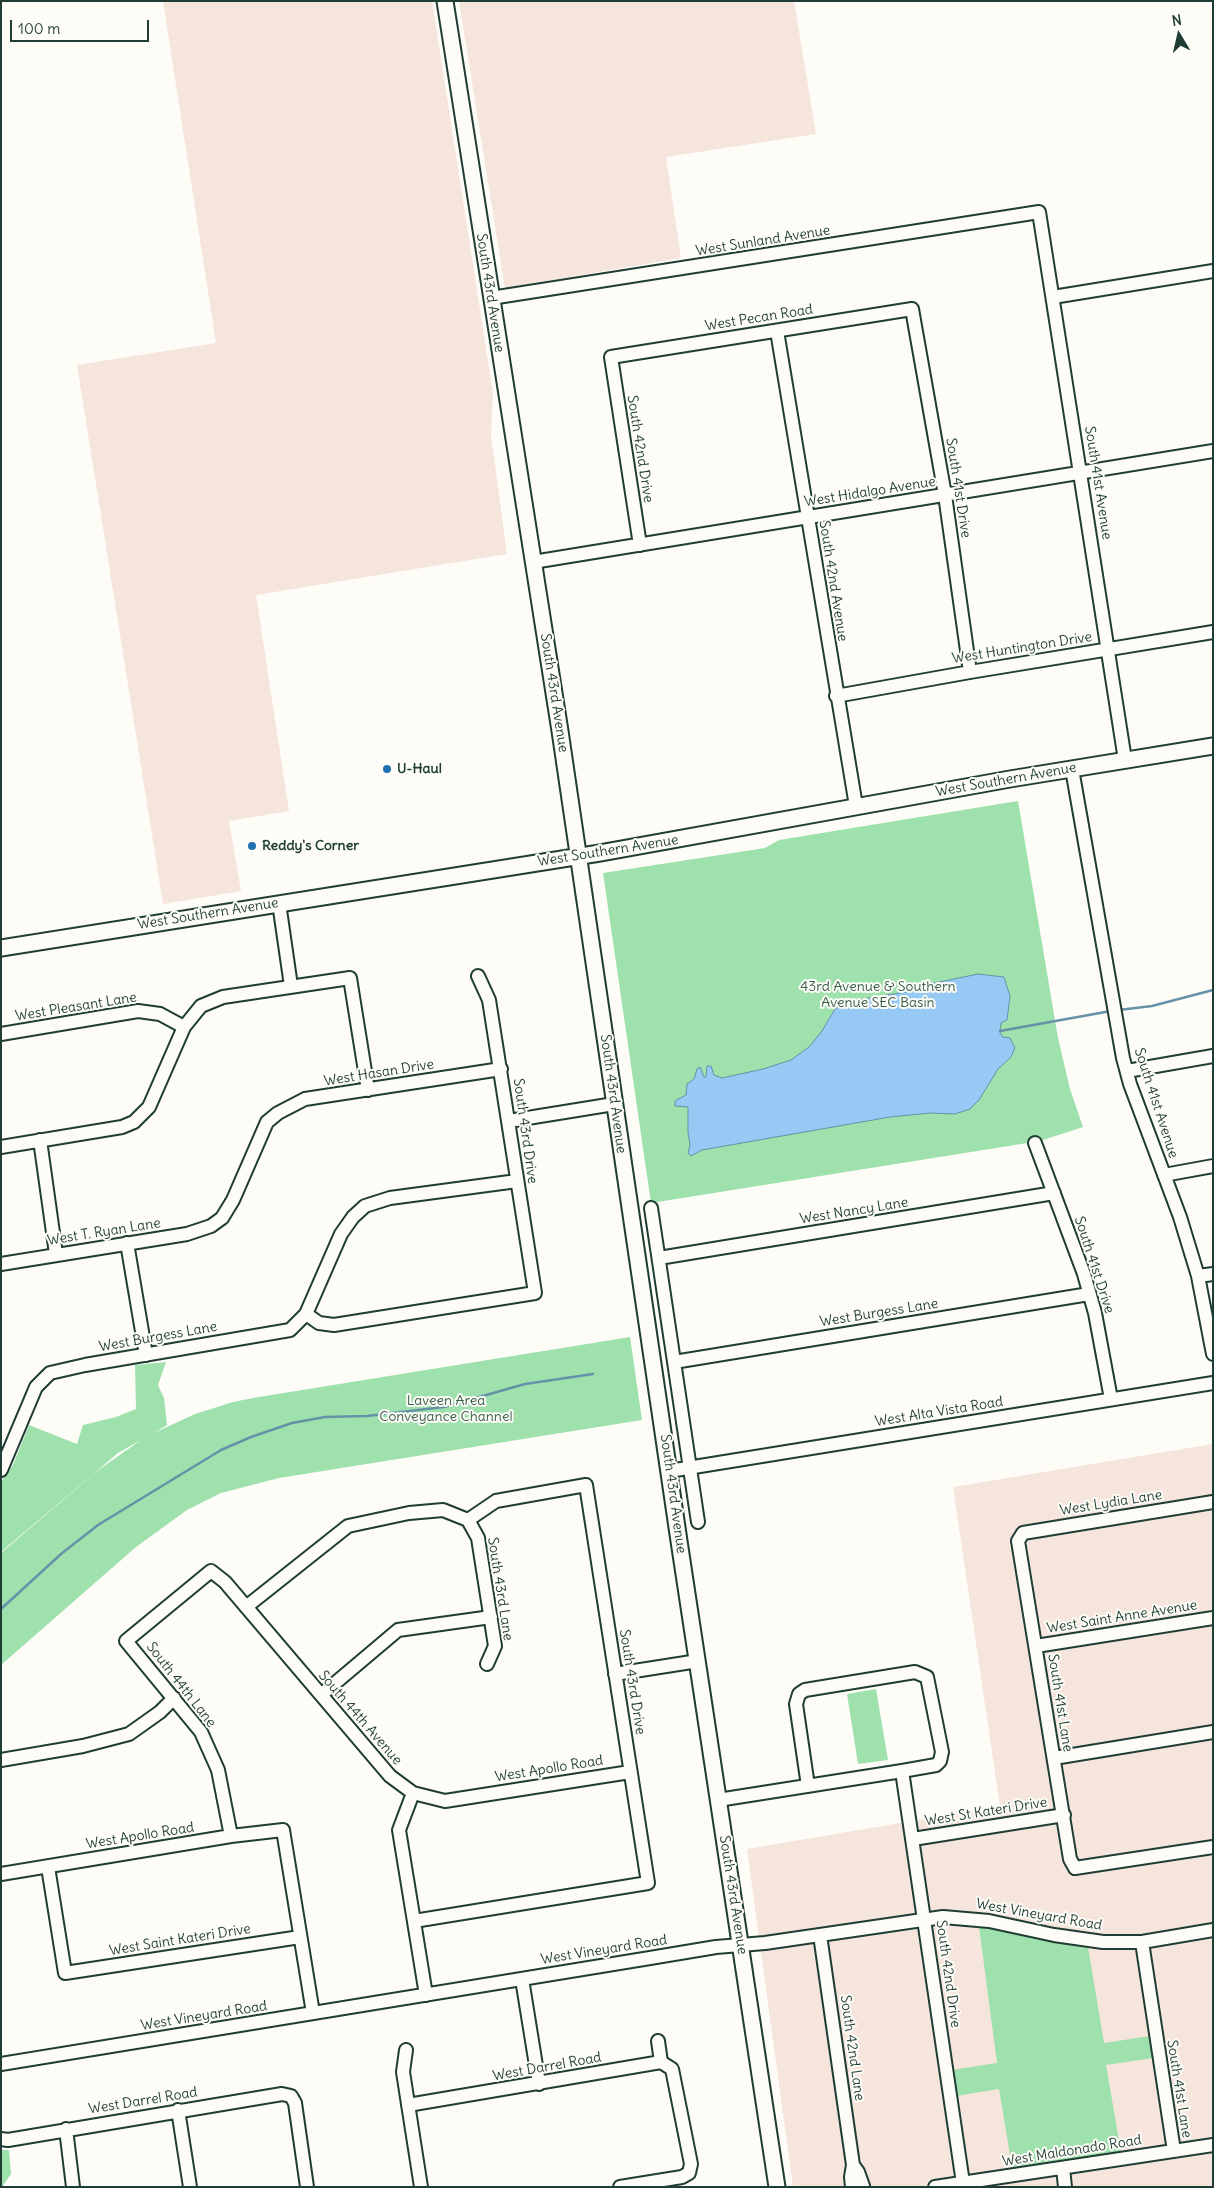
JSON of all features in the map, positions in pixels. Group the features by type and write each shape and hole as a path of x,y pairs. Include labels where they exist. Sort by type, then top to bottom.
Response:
{"main road":[{"name":"South 43rd Avenue","path":"446,1 579,856 614,1104 777,2187"},
{"name":"West Southern Avenue","path":"1,948 579,856 856,806 1213,746"}],"street":[{"name":"West Sunland Avenue","path":"491,298 1039,212"},
{"name":"South 41st Avenue","path":"1039,212 1125,760"},
{"path":"1053,296 1213,271"},
{"name":"West Pecan Road","path":"611,357 912,309"},
{"name":"South 41st Drive","path":"912,309 945,495 970,672"},
{"name":"South 42nd Avenue","path":"777,331 836,696 856,806"},
{"name":"South 42nd Drive","path":"611,357 640,545"},
{"name":"West Hidalgo Avenue","path":"532,562 1213,451"},
{"name":"West Huntington Drive","path":"836,696 1213,632"},
{"name":"South 41st Avenue","path":"1072,769 1127,1071 1180,1217 1198,1276 1213,1354"},
{"path":"279,903 292,986"},
{"name":"South 43rd Drive","path":"306,1314 319,1323 334,1325 535,1293 489,1000 478,976"},
{"path":"1,1147 122,1127 134,1122 149,1106 184,1026 201,1006 223,997 292,986 350,978 368,1090"},
{"name":"West Pleasant Lane","path":"1,1034 138,1011 160,1014 184,1026"},
{"path":"1127,1071 1213,1056"},
{"name":"West Hasan Drive","path":"211,1226 222,1218 233,1200 268,1122 278,1113 305,1099 501,1069"},
{"path":"509,1121 614,1104"},
{"path":"40,1140 56,1254"},
{"name":"South 41st Drive","path":"1035,1143 1084,1274 1102,1348 1111,1400"},
{"path":"1164,1175 1213,1166"},
{"path":"306,1314 342,1234 365,1206 390,1198 517,1180"},
{"name":"West Nancy Lane","path":"659,1258 1054,1193"},
{"name":"South 43rd Avenue","path":"651,1208 698,1522"},
{"name":"West T. Ryan Lane","path":"1,1264 187,1234 211,1226"},
{"path":"127,1243 146,1355"},
{"path":"1198,1276 1213,1274"},
{"name":"West Burgess Lane","path":"674,1362 1089,1294"},
{"name":"West Burgess Lane","path":"1,1470 36,1388 50,1373 290,1330 306,1314"},
{"name":"West Alta Vista Road","path":"669,1471 1213,1383"},
{"name":"South 43rd Drive","path":"414,1921 648,1883 586,1485 496,1501 468,1520"},
{"name":"West Lydia Lane","path":"1018,1541 1023,1533 1213,1502"},
{"path":"246,1607 348,1526 409,1513 443,1510 468,1520"},
{"name":"South 43rd Lane","path":"468,1520 478,1538 495,1646 487,1664"},
{"name":"South 41st Lane","path":"1018,1541 1070,1859 1075,1868 1213,1847"},
{"name":"South 44th Avenue","path":"126,1641 211,1571 225,1582 390,1776 413,1793"},
{"path":"320,1695 398,1630 491,1617"},
{"name":"West Saint Anne Avenue","path":"1036,1646 1213,1618"},
{"name":"South 44th Lane","path":"126,1641 201,1732 218,1770 231,1836"},
{"path":"615,1674 698,1661"},
{"path":"718,1800 808,1786 902,1771 936,1764 942,1757 930,1685 926,1676 920,1672 805,1690 799,1694 796,1704 808,1786"},
{"path":"1,1760 84,1746 129,1734 160,1712 174,1698"},
{"path":"1054,1758 1213,1732"},
{"name":"South 42nd Drive","path":"902,1771 963,2183"},
{"name":"West Apollo Road","path":"413,1793 445,1801 630,1772"},
{"path":"413,1793 399,1830 426,1995"},
{"name":"West St Kateri Drive","path":"913,1839 1064,1815"},
{"name":"West Apollo Road","path":"1,1874 231,1836 283,1830 300,1937"},
{"name":"West Saint Kateri Drive","path":"48,1867 65,1973 300,1937"},
{"name":"West Vineyard Road","path":"1,2064 716,1947 741,1946 943,1917 967,1918 1087,1941 1142,1942 1213,1930"},
{"name":"South 42nd Lane","path":"820,1935 853,2165 858,2172 858,2186"},
{"path":"300,1937 313,2013"},
{"name":"South 41st Lane","path":"1142,1942 1174,2151"},
{"path":"522,1979 538,2084"},
{"path":"620,2187 682,2177 689,2172 691,2164 672,2069 661,2062 658,2041"},
{"path":"406,2050 403,2072 421,2187"},
{"name":"West Darrel Road","path":"408,2105 661,2062"},
{"name":"West Darrel Road","path":"1,2139 8,2140 282,2094 291,2096 295,2103 308,2187"},
{"path":"178,2110 190,2187"},
{"path":"66,2129 73,2187"},
{"name":"West Maldonado Road","path":"935,2187 1213,2145"},
{"path":"1062,2168 1065,2187"}],"shaded area":[{"path":"163,1 432,1 493,393 491,435 507,554 256,595 289,811 229,821 241,891 163,904 77,365 216,343"},
{"path":"459,1 794,1 816,134 666,157 681,258 505,288"},
{"path":"1213,1444 1213,2187 793,2187 747,1849 1000,1806 953,1487"}],"green space":[{"name":"43rd Avenue & Southern Avenue SEC Basin","path":"1018,801 1058,1038 1070,1089 1083,1127 1040,1141 651,1203 603,873 765,848 779,840"},
{"name":"Laveen Area Conveyance Channel","path":"630,1337 642,1420 279,1478 221,1493 187,1510 136,1547 1,1665 1,1553 97,1471 141,1440 118,1453 1,1552 1,1482 13,1465 29,1425 77,1444 83,1425 116,1417 136,1409 135,1365 166,1362 158,1385 164,1398 167,1425 154,1433 195,1414 233,1402"},
{"path":"876,1689 888,1760 858,1764 847,1694"},
{"path":"978,1919 1087,1941 1104,2043 1150,2036 1153,2058 1106,2065 1121,2152 1012,2167 999,2089 956,2096 952,2070 997,2063"},
{"path":"1,2150 9,2150 11,2174 2,2187"}],"water":[{"path":"978,974 1004,977 1010,996 1007,1020 1001,1023 1000,1033 1003,1037 1010,1038 1015,1048 1011,1057 998,1069 979,1100 970,1109 955,1114 930,1113 890,1117 702,1150 691,1156 688,1153 690,1145 688,1107 675,1106 675,1101 686,1095 687,1084 694,1079 697,1069 700,1067 704,1077 706,1077 707,1066 711,1066 714,1075 722,1078 763,1069 791,1060 809,1047 822,1031 835,1009 851,1001 918,990 920,986"}],"waterway":[{"path":"1119,1010 1152,1006 1213,990"},
{"path":"1000,1031 1111,1011"},
{"path":"1,1609 61,1554 98,1525 221,1450 251,1437 292,1423 325,1417 367,1416 444,1407 525,1384 593,1374"}],"place":[{"name":"U-Haul","path":"387,769"},
{"name":"Reddy's Corner","path":"252,846"}]}
